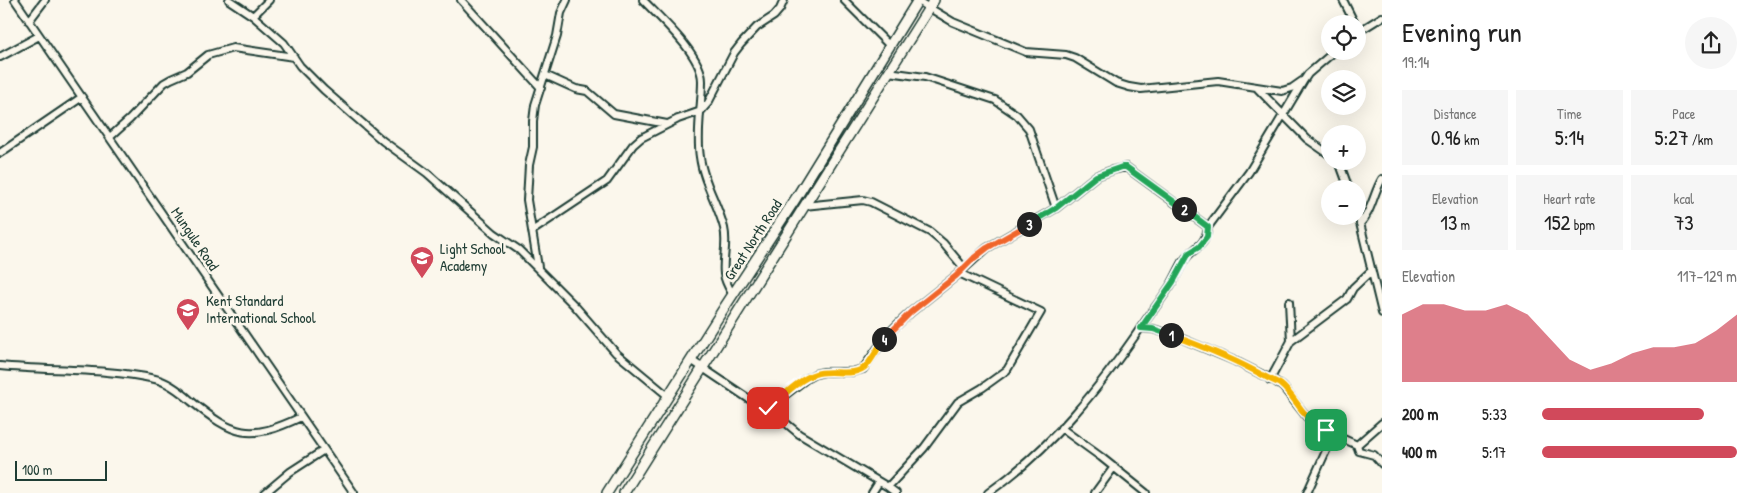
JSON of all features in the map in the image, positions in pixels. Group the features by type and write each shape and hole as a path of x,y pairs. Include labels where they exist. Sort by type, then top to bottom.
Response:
{"highway":[{"name":"Great North Road","path":"607,493 796,198 918,0"},
{"name":"Great North Road","path":"624,493 931,4"}],"street":[{"name":"Mungule Road","path":"15,0 354,493"},
{"path":"30,21 45,0"},
{"path":"229,0 253,16 284,44 324,90 383,141 427,172 494,233 519,250 539,268 616,353 668,396"},
{"path":"253,16 269,0"},
{"path":"461,0 541,88"},
{"path":"539,268 527,200 527,181 533,147 535,105 557,36 561,14 567,0"},
{"path":"643,0 684,44 701,71 701,111 698,143 700,159 703,173 724,228 726,249 724,273 726,282 733,294"},
{"path":"532,231 607,181 633,145 651,132 701,111 708,103 734,53 757,27 774,16 784,0"},
{"path":"844,0 890,46"},
{"path":"918,0 931,4 953,22 1026,52 1058,54 1075,58 1129,88 1141,89 1218,81 1282,91 1292,88 1304,80"},
{"path":"1343,0 1350,15"},
{"path":"1366,27 1382,17"},
{"path":"0,57 39,36"},
{"path":"110,137 130,120 164,83 187,72 208,55 233,48 294,57"},
{"path":"988,493 1028,462 1052,439 1112,368 1173,282 1189,253 1199,247 1207,237 1208,227 1249,172 1308,74 1324,60"},
{"path":"888,72 925,77 995,100 1010,109 1029,129 1056,208"},
{"path":"545,75 576,89 587,91 614,114 667,124"},
{"path":"1256,88 1306,139 1321,149"},
{"path":"0,153 82,97"},
{"path":"768,408 815,374 824,372 852,372 863,369 887,335 897,325 987,248 1056,208 1096,176 1126,167 1208,227"},
{"path":"1366,217 1376,189 1382,179"},
{"path":"804,206 863,200 876,204 930,232 943,243 962,271 1041,312 1007,370 958,402 924,448 888,487"},
{"path":"1360,225 1382,313"},
{"path":"1270,380 1292,341 1347,299 1353,288 1371,271"},
{"path":"1289,302 1292,341"},
{"path":"1141,328 1159,331 1213,351 1236,361 1283,387 1317,427 1357,445 1359,450 1374,455 1382,464"},
{"path":"691,360 755,403 768,408 799,434 896,493"},
{"path":"0,366 118,374 158,380 171,386 223,426 246,432 255,433 269,430 300,416"},
{"path":"1357,445 1382,423"},
{"path":"1061,428 1146,493"},
{"path":"1307,493 1331,440 1336,435"},
{"path":"265,493 290,472 306,464 324,450"},
{"path":"1095,493 1114,467"},
{"path":"872,493 879,482"}],"place":[{"name":"Light School Academy","path":"422,279"},
{"name":"Kent Standard International School","path":"188,331"}],"route":[{"path":"768,408 815,374 824,372 852,372 863,369 887,335 897,325 987,248 1056,208 1096,176 1104,172 1126,167 1208,227 1207,237 1199,247 1189,253 1180,266 1173,282 1141,328 1153,329 1173,335 1236,361 1275,381 1283,387 1317,427 1326,430"}]}
